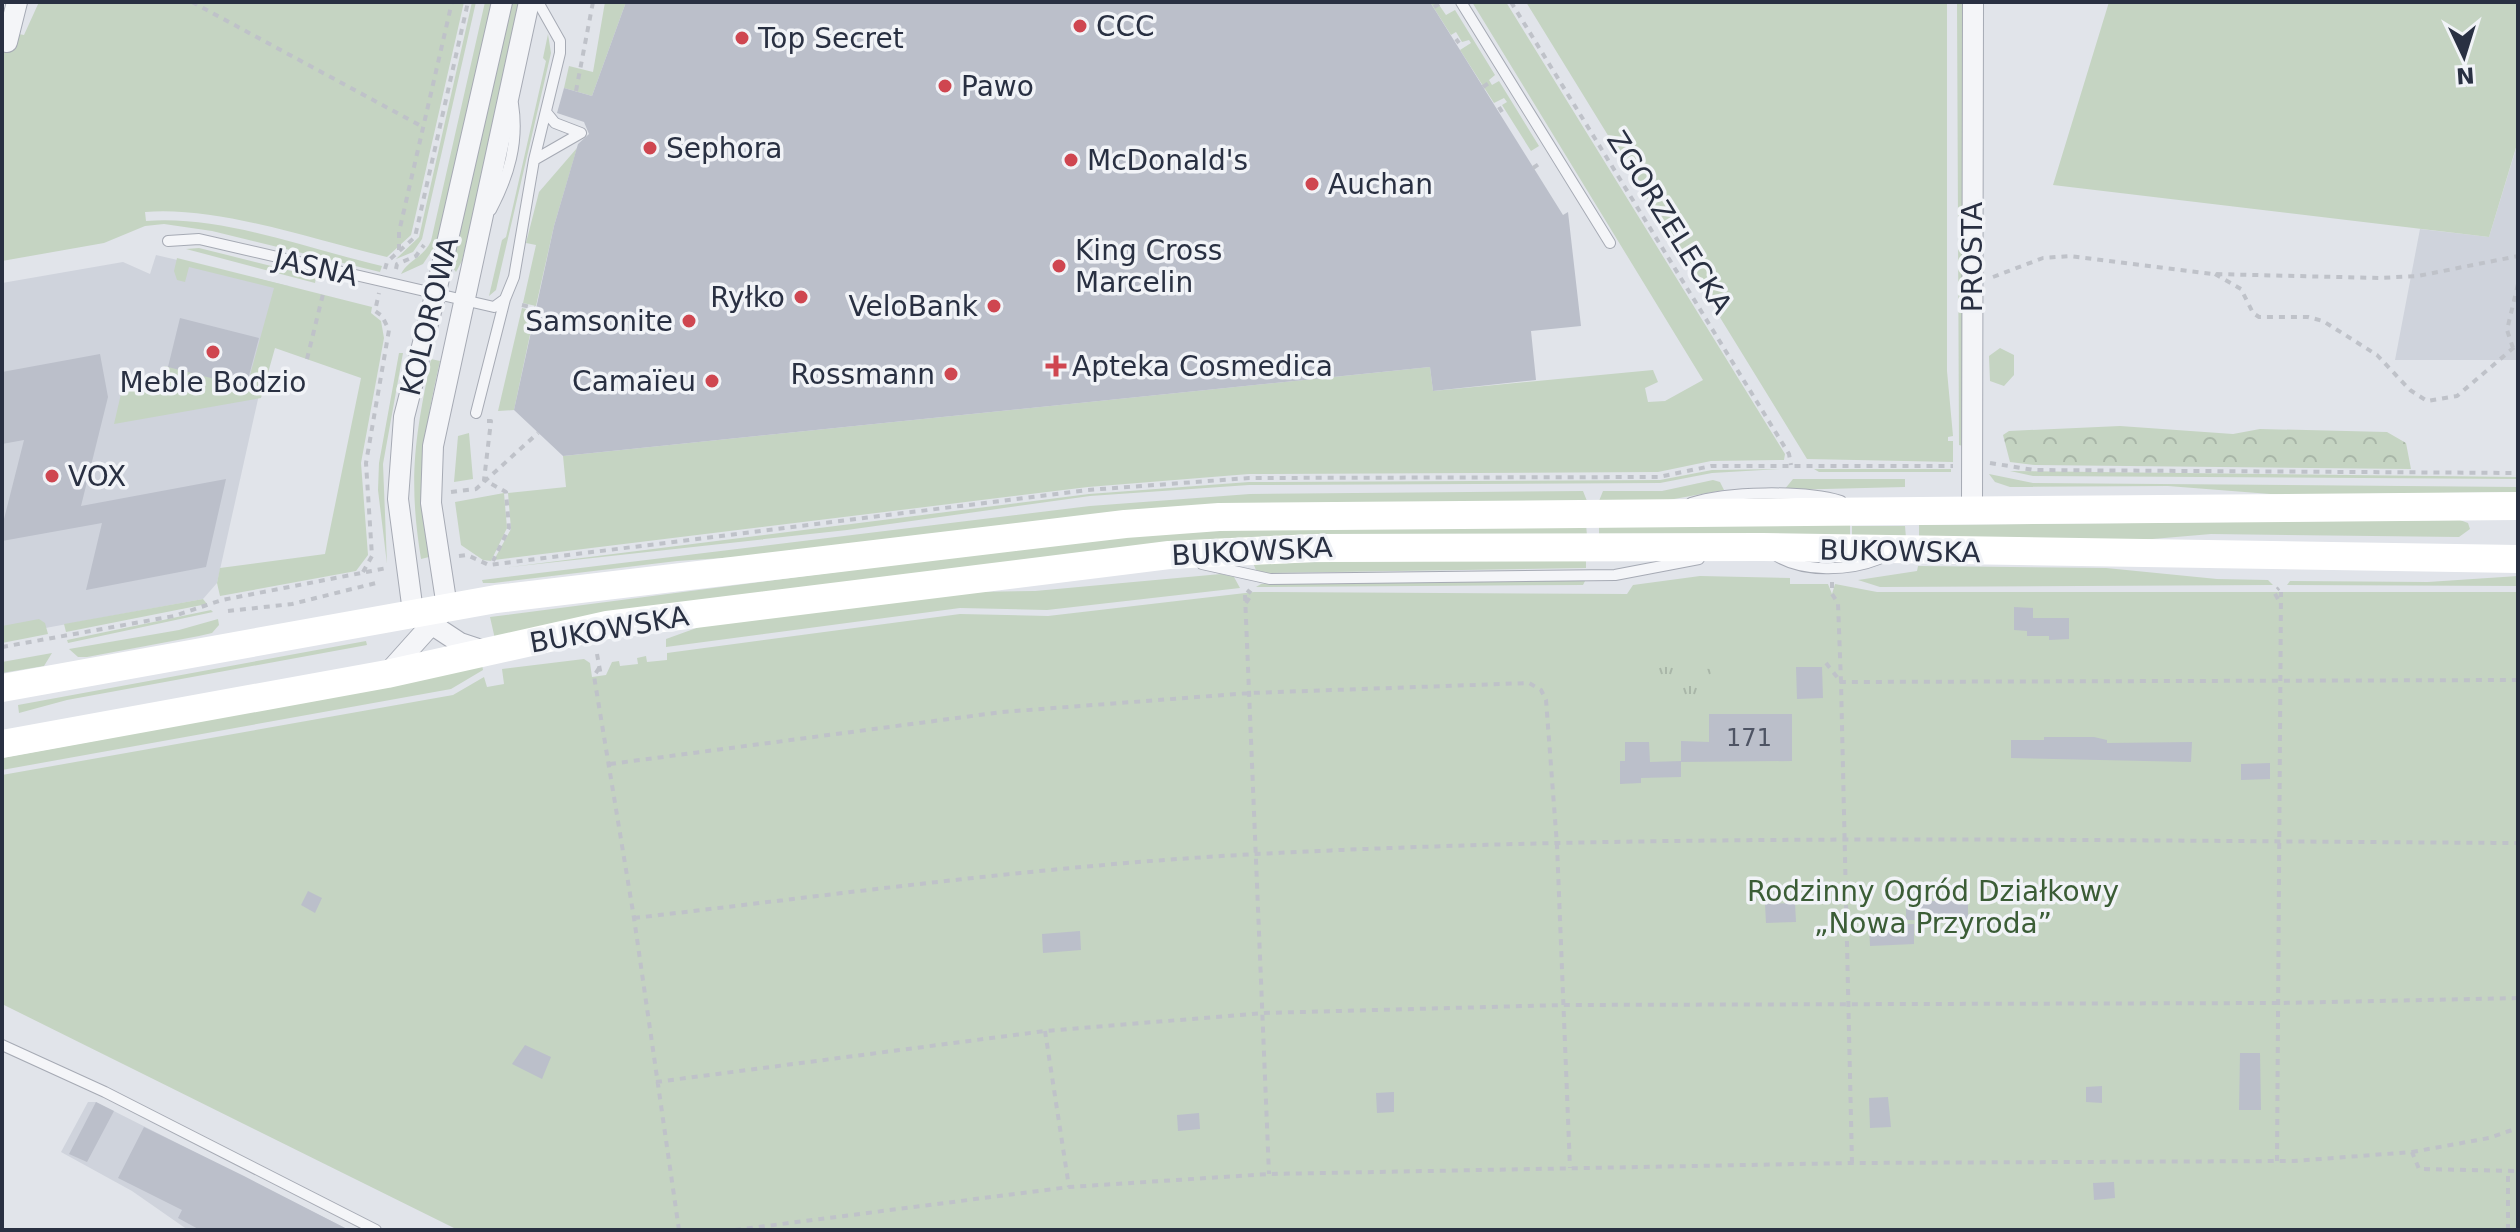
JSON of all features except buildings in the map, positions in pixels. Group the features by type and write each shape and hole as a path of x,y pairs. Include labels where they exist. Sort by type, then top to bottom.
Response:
{"main road":[{"name":"BUKOWSKA","path":"2,688 430,614 679,575 783,567 1125,524 1295,514 2518,506"},
{"name":"BUKOWSKA","path":"2,744 387,674 607,625 1169,555 1330,547 1763,547 1897,552 2518,559"}],"street":[{"path":"7,42 17,2"},
{"name":"KOLOROWA","path":"430,614 400,525 399,467 404,417 502,2"},
{"name":"KOLOROWA","path":"430,614 430,482 437,419 529,2"},
{"name":"PROSTA","path":"1972,511 1973,2"},
{"path":"387,674 430,614 460,643 488,653"}],"lane":[{"path":"476,413 505,299 514,277 534,160 560,53 560,41 538,2"},
{"path":"1461,2 1610,243"},
{"path":"534,160 581,133 555,123 546,112"},
{"name":"JASNA","path":"168,241 199,239 463,302 494,307 505,299"},
{"path":"2,1045 105,1092 376,1230"}],"path":[{"path":"192,2 423,127"},
{"path":"399,251 399,232 452,2"},
{"path":"391,258 415,237 468,2"},
{"path":"576,91 593,2"},
{"name":"ZGORZELECKA","path":"1511,2 1789,454 1791,465"},
{"path":"1483,87 1490,82"},
{"path":"1533,168 1539,164"},
{"path":"395,275 397,264 416,256 427,239"},
{"path":"1993,277 2043,258 2082,255 2213,274 2409,278 2518,256"},
{"path":"2213,274 2241,289 2256,316 2308,317 2339,329 2377,355 2410,390 2427,401 2457,396 2515,346 2507,330 2518,284"},
{"path":"307,359 324,290"},
{"path":"522,305 535,308"},
{"path":"363,572 372,556 366,463 389,330 375,308"},
{"path":"476,413 474,422 491,421 484,480"},
{"path":"449,492 476,489 538,433"},
{"path":"1983,462 2034,470 2518,473"},
{"path":"484,480 506,492 509,528 493,561"},
{"path":"2,647 174,616 222,600 386,568"},
{"path":"1832,578 1832,594 1838,603 1841,682 1852,1163"},
{"path":"228,611 292,604 376,583"},
{"path":"2277,1161 2280,590"},
{"path":"1246,592 1252,594 1246,603 1269,1174"},
{"path":"597,654 601,676"},
{"path":"1826,663 1841,682"},
{"path":"599,668 594,676 634,918 679,1230"},
{"path":"1841,682 2518,680"},
{"path":"610,764 1002,712 1250,693 1529,683 1541,690 1546,700 1557,845 1570,1168"},
{"path":"634,918 1025,872 1256,854 1557,845 1845,842 2518,843"},
{"path":"656,1082 1045,1031 1264,1013 1563,1005 2278,1003 2518,998"},
{"path":"1045,1031 1069,1187"},
{"path":"735,1230 1069,1187 1269,1174 1852,1163 2277,1161 2412,1152 2489,1138 2518,1128"},
{"path":"2412,1152 2419,1169 2518,1171"},
{"path":"2508,1171 2508,1230"}],"shaded area":[{"path":"2518,142 2518,360 2395,360 2420,229 2489,237"},
{"path":"156,255 289,286 258,399 217,583 203,599 2,636 2,283 123,262 150,274"},
{"path":"88,1102 96,1102 349,1230 188,1230 132,1191 61,1152"}],"green space":[{"path":"39,2 464,2 411,235 387,257 235,219 204,214 145,212 146,221 205,223 235,228 382,266 380,272 212,231 164,224 145,226 104,243 2,261 2,31 24,35"},
{"path":"472,2 476,2 422,239 413,252 396,259 419,237"},
{"path":"485,2 492,2 437,243 423,264 401,274 431,241"},
{"path":"511,2 521,2 462,261 456,272 452,267"},
{"path":"605,2 626,2 592,96 564,88 569,66 593,72"},
{"path":"1430,2 1437,2 1446,15 1455,10 1495,75 1489,80 1492,85 1499,81 1539,146 1531,151 1502,105 1507,102 1504,98 1494,103 1460,50 1471,43 1469,40 1462,42 1456,32 1451,35"},
{"path":"1472,2 1506,2 1785,454 1784,460 1711,461 1658,472 1249,474 1088,487 494,560 511,529 508,493 566,487 563,456 1430,367 1433,391 1653,370 1658,382 1645,388 1648,402 1665,401 1703,380"},
{"path":"1526,2 1947,2 1947,371 1953,436 1948,437 1948,441 1953,441 1953,462 1807,459"},
{"path":"1957,2 1963,2 1963,446 1959,445"},
{"path":"2109,2 2518,2 2518,141 2489,237 2053,185"},
{"path":"548,34 551,53 496,290 489,296 502,240 506,237 546,61 543,58"},
{"path":"577,148 554,226 536,306 523,303 536,245 526,243 539,192"},
{"path":"199,248 316,277 315,283 186,249"},
{"path":"177,258 372,307 371,313 381,321 384,338 361,463 368,555 356,571 220,596 217,583 220,568 325,554 361,378 275,348 261,398 114,424 123,385 148,391 150,385 160,387 165,366 247,386 274,288 189,267 185,282 177,280 174,271"},
{"path":"522,308 535,311 514,410 498,411"},
{"path":"2000,348 2014,355 2014,375 2004,386 1990,381 1989,356"},
{"path":"399,353 403,353 383,464 387,564 378,490 379,463"},
{"path":"431,359 440,361 429,413 424,459 423,505 429,557 421,559 415,505 415,458"},
{"path":"2120,426 2233,434 2260,429 2387,432 2406,443 2411,469 2035,465 2010,462 2003,435 2009,431"},
{"path":"469,433 473,479 454,482 458,436"},
{"path":"1780,469 1712,473 1660,483 1249,485 1090,496 847,530 502,568 1089,494 1249,482 1660,480 1712,470"},
{"path":"1814,469 1951,469 1951,472 1819,472"},
{"path":"2010,471 2518,477 2518,479 2033,476"},
{"path":"1989,474 2033,483 2518,487 2518,492 2283,495 2168,486 2010,487 1995,482"},
{"path":"1793,479 1905,479 1905,487 1784,490"},
{"path":"1713,480 1720,482 1724,490 1663,501 1599,501 1603,491 1662,491"},
{"path":"1583,491 1587,501 677,561 494,583 483,583 482,580 1090,506 1250,494"},
{"path":"504,493 507,528 491,561 483,560 461,545 455,502"},
{"path":"2460,520 2468,523 2470,529 2459,537 2211,534 2129,541 1919,538 1919,525"},
{"path":"1850,523 1850,539 1599,536 1599,524"},
{"path":"1586,524 1587,536 1334,536 495,639 490,617 1067,542 1235,528"},
{"path":"1852,526 1905,526 1906,538 1852,537"},
{"path":"1586,559 1586,568 1265,573 1256,570 1253,563"},
{"path":"1918,566 2106,568 2217,579 2268,580 2273,585 1880,587 1858,580 1917,571"},
{"path":"1221,574 1234,577 1240,588 1047,610 960,608 666,647 666,639 702,626 970,592 1035,591"},
{"name":"Rodzinny Ogród Działkowy „Nowa Przyroda”","path":"1700,576 1790,578 1790,584 1828,584 1832,594 1835,584 1877,592 2518,592 2518,1230 458,1230 2,1004 2,775 453,695 484,677 487,687 504,684 502,669 584,659 590,663 592,677 606,675 612,662 619,661 620,666 638,664 637,658 646,656 647,662 667,660 667,653 960,614 1048,616 1254,592 1627,594 1633,585"},
{"path":"2518,576 2518,586 2287,585 2290,581 2428,582"},
{"path":"1586,579 1583,585 1256,587 1261,584"},
{"path":"203,599 207,604 66,632 64,624"},
{"path":"213,612 68,643 67,640"},
{"path":"39,619 45,623 48,634 2,643 2,626"},
{"path":"218,619 219,625 212,633 199,636 87,657 78,657 69,649 179,630"},
{"path":"366,641 367,645 67,700 19,713 18,705"},
{"path":"52,653 44,666 2,673 2,662"},
{"path":"482,665 483,670 451,689 2,770 2,758 363,691"},
{"path":"1645,666 1711,669 1709,697 1669,694 1643,681"}],"place":[{"name":"CCC","path":"1080,26"},
{"name":"Top Secret","path":"742,38"},
{"name":"Pawo","path":"945,86"},
{"name":"Sephora","path":"650,148"},
{"name":"McDonald's","path":"1071,160"},
{"name":"Auchan","path":"1312,184"},
{"name":"King Cross Marcelin","path":"1059,266"},
{"name":"Ryłko","path":"801,297"},
{"name":"VeloBank","path":"994,306"},
{"name":"Samsonite","path":"689,321"},
{"name":"Meble Bodzio","path":"213,352"},
{"name":"Apteka Cosmedica","path":"1056,366"},
{"name":"Rossmann","path":"951,374"},
{"name":"Camaïeu","path":"712,381"},
{"name":"VOX","path":"52,476"}]}
